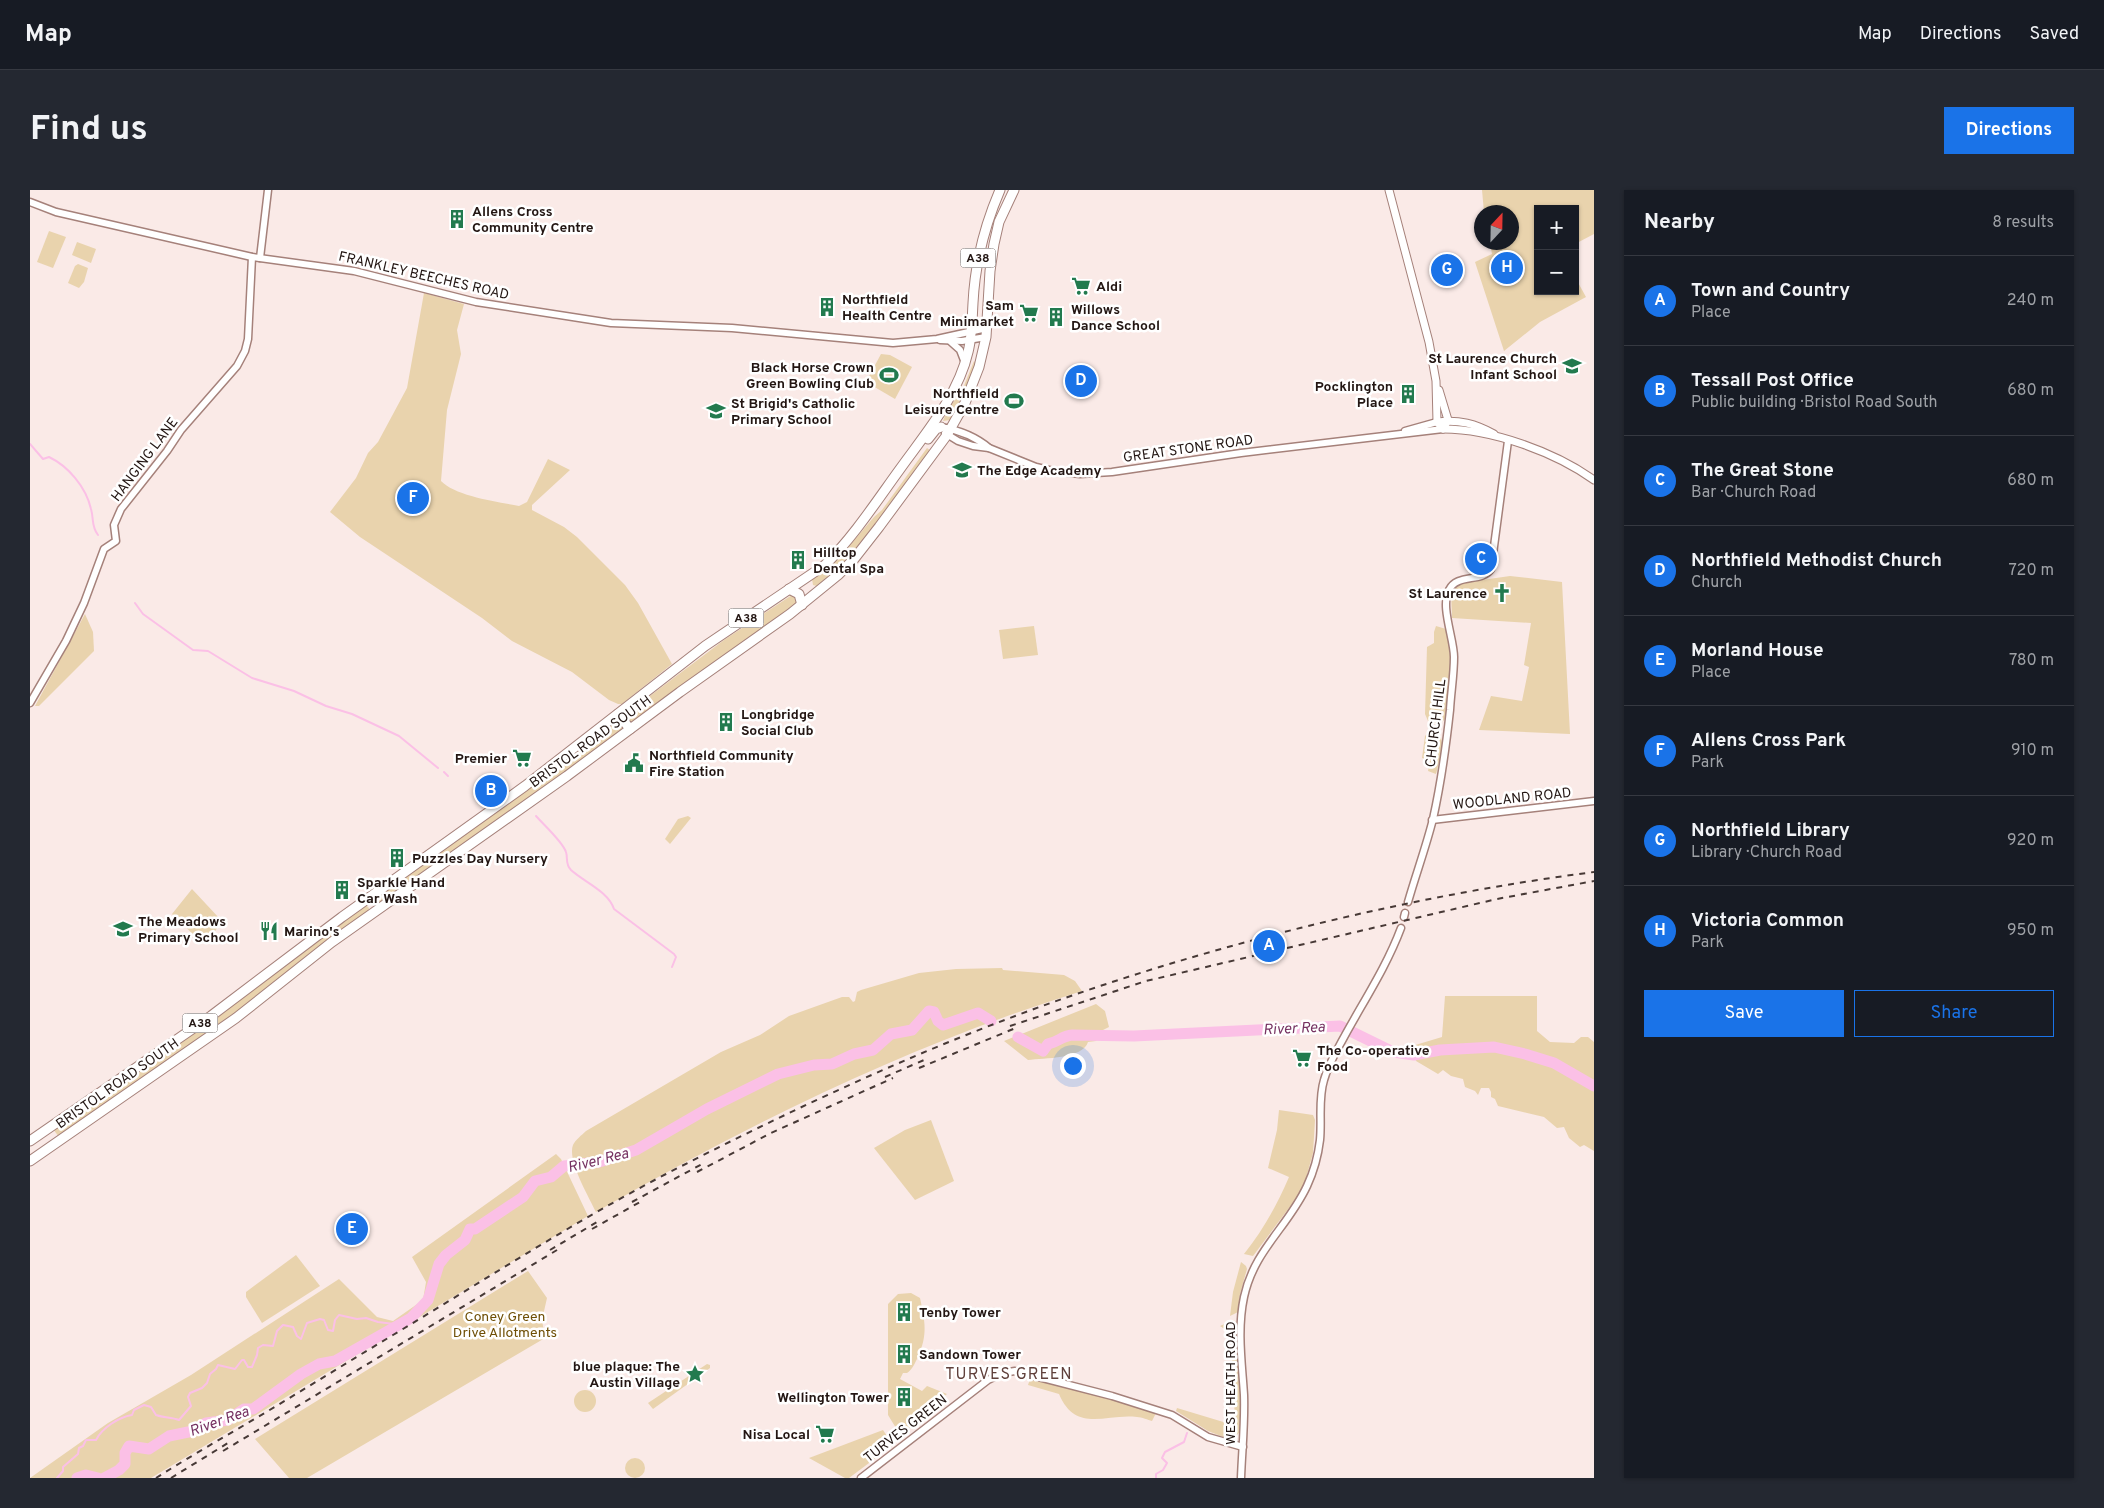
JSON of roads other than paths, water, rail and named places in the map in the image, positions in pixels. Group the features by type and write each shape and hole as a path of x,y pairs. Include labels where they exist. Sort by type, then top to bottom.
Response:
{"highway":[{"name":"A38","path":"965,364 981,239 1000,190"},
{"name":"A38","path":"987,332 990,271 994,244 1000,222 1014,190"},
{"name":"BRISTOL ROAD SOUTH","path":"30,1142 211,1016 367,899 533,780 705,646 825,565 964,403 979,367 987,332"},
{"name":"BRISTOL ROAD SOUTH","path":"30,1160 236,1018 318,952 817,593 854,559 943,428 949,397 965,364"},
{"path":"805,579 809,588 817,593"},
{"path":"789,589 799,594 802,605"},
{"path":"618,714 630,729"},
{"path":"367,899 377,910"},
{"path":"30,1142 47,1136 55,1139 56,1142"},
{"path":"30,1154 43,1151"}],"main road":[{"path":"1389,190 1423,317 1436,381 1448,420 1443,429"},
{"path":"1436,381 1438,422 1443,429 1479,432 1508,441 1558,459 1594,480"},
{"path":"1438,422 1448,420 1479,426 1508,441"}],"street":[{"path":"260,258 268,190"},
{"name":"FRANKLEY BEECHES ROAD","path":"30,202 56,212 252,257 354,271 476,302 611,323 732,328 893,343 987,332"},
{"name":"HANGING LANE","path":"30,703 66,641 84,603 104,549 116,541 114,525 121,509 181,430 237,366 245,351 248,338 252,257"},
{"name":"FRANKLEY BEECHES ROAD","path":"937,339 951,342 970,335"},
{"path":"951,342 960,350 965,364"},
{"name":"GREAT STONE ROAD","path":"1394,434 1438,422"},
{"name":"GREAT STONE ROAD","path":"943,428 980,441 989,448 1036,467 1080,474 1112,472 1241,453 1443,429"},
{"name":"CHURCH HILL","path":"1408,902 1432,820 1444,766 1454,666 1453,636 1448,622 1447,596 1452,586 1458,581 1489,572 1508,441"},
{"name":"WOODLAND ROAD","path":"1432,820 1594,801"},
{"name":"WEST HEATH ROAD","path":"1241,1478 1244,1414 1240,1350 1246,1290 1254,1268 1265,1248 1301,1198 1316,1164 1320,1138 1320,1108 1324,1079 1350,1025 1388,961 1400,928"},
{"name":"TURVES GREEN","path":"861,1478 988,1380 1002,1373 1015,1370 1112,1396 1168,1414 1208,1437 1242,1447"}],"waterway":[{"path":"30,444 43,459 49,457 56,461 81,485 89,501 98,535"},
{"path":"135,603 143,614 193,650 208,651 252,678 294,691 326,706 352,714 399,736 438,768"},
{"path":"444,772 448,776"},
{"path":"536,816 564,848 567,854 568,866 571,870 607,897 614,909 674,954 676,957 672,967"},
{"name":"River Rea","path":"104,1478 119,1470 125,1464 125,1453 129,1446 149,1449 169,1436 193,1431 206,1423 228,1420 244,1409 253,1409 301,1374 319,1364 335,1361 411,1318 428,1300 439,1264 446,1255 465,1240 470,1229 475,1229 523,1197 535,1181 551,1177 564,1166 599,1162 636,1150 707,1109 778,1074 814,1065 832,1064 854,1054 873,1050 891,1034 912,1030 929,1011 934,1012 938,1021 943,1025 978,1013 991,1021"},
{"name":"River Rea","path":"1018,1037 1043,1051 1048,1044 1072,1035 1134,1036 1340,1026 1393,1052 1414,1055 1440,1050 1494,1047 1525,1054 1554,1063 1594,1086"},
{"path":"57,1478 63,1471 63,1467 78,1454 79,1448 83,1446 86,1440 96,1440 102,1431 111,1424 132,1415 134,1410 144,1405 151,1407 156,1415 179,1420 191,1406 188,1397 190,1393 202,1388 218,1365 235,1369 244,1360 248,1367 252,1367 258,1348 263,1345 273,1346 277,1331 283,1325 293,1327 297,1336 301,1339 307,1323 320,1319 324,1320 328,1330 333,1331 335,1320 339,1315 394,1324 411,1318"},
{"path":"1156,1478 1156,1474 1163,1470 1167,1463 1162,1458 1165,1452 1184,1442 1187,1433"},
{"name":"River Rea","path":"77,1478 86,1475 98,1478"}],"railway":[{"path":"156,1478 596,1212 711,1151 894,1065 1034,1009 1170,964 1239,944 1381,909 1524,882 1594,872"},
{"path":"1010,1026 1146,981 1497,899 1594,881"},
{"path":"919,1068 1018,1027"},
{"path":"885,1077 924,1060"},
{"path":"697,1172 771,1133 893,1078"},
{"path":"632,1202 702,1164"},
{"path":"592,1229 640,1202"},
{"path":"550,1250 597,1222"},
{"path":"223,1451 557,1250"},
{"path":"171,1478 228,1443"}],"place":[{"name":"Allens Cross Community Centre","path":"457,219"},
{"name":"Victoria Common","path":"1507,268"},
{"name":"Northfield Library","path":"1447,270"},
{"name":"Aldi","path":"1081,286"},
{"name":"Northfield Health Centre","path":"827,307"},
{"name":"Sam Minimarket","path":"1029,313"},
{"name":"Willows Dance School","path":"1056,317"},
{"name":"St Laurence Church Infant School","path":"1572,366"},
{"name":"Black Horse Crown Green Bowling Club","path":"889,375"},
{"name":"Northfield Methodist Church","path":"1081,381"},
{"name":"Pocklington Place","path":"1408,394"},
{"name":"Northfield Leisure Centre","path":"1014,401"},
{"name":"St Brigid's Catholic Primary School","path":"716,411"},
{"name":"The Edge Academy","path":"962,470"},
{"name":"Allens Cross Park","path":"413,498"},
{"name":"The Great Stone","path":"1481,559"},
{"name":"Hilltop Dental Spa","path":"798,560"},
{"name":"St Laurence","path":"1502,593"},
{"name":"Longbridge Social Club","path":"726,722"},
{"name":"Premier","path":"522,758"},
{"name":"Northfield Community Fire Station","path":"634,763"},
{"name":"Tessall Post Office","path":"491,791"},
{"name":"Puzzles Day Nursery","path":"397,858"},
{"name":"Sparkle Hand Car Wash","path":"342,890"},
{"name":"The Meadows Primary School","path":"123,929"},
{"name":"Marino's","path":"269,931"},
{"name":"Town and Country","path":"1269,946"},
{"name":"The Co-operative Food","path":"1302,1058"},
{"name":"Morland House","path":"352,1229"},
{"name":"Tenby Tower","path":"904,1312"},
{"name":"Sandown Tower","path":"904,1354"},
{"name":"blue plaque: The Austin Village","path":"695,1374"},
{"name":"Wellington Tower","path":"904,1397"},
{"name":"Nisa Local","path":"825,1434"}],"district":[{"name":"TURVES GREEN","path":"1009,1373"}],"park label":[{"name":"Coney Green Drive Allotments","path":"505,1324"}]}
